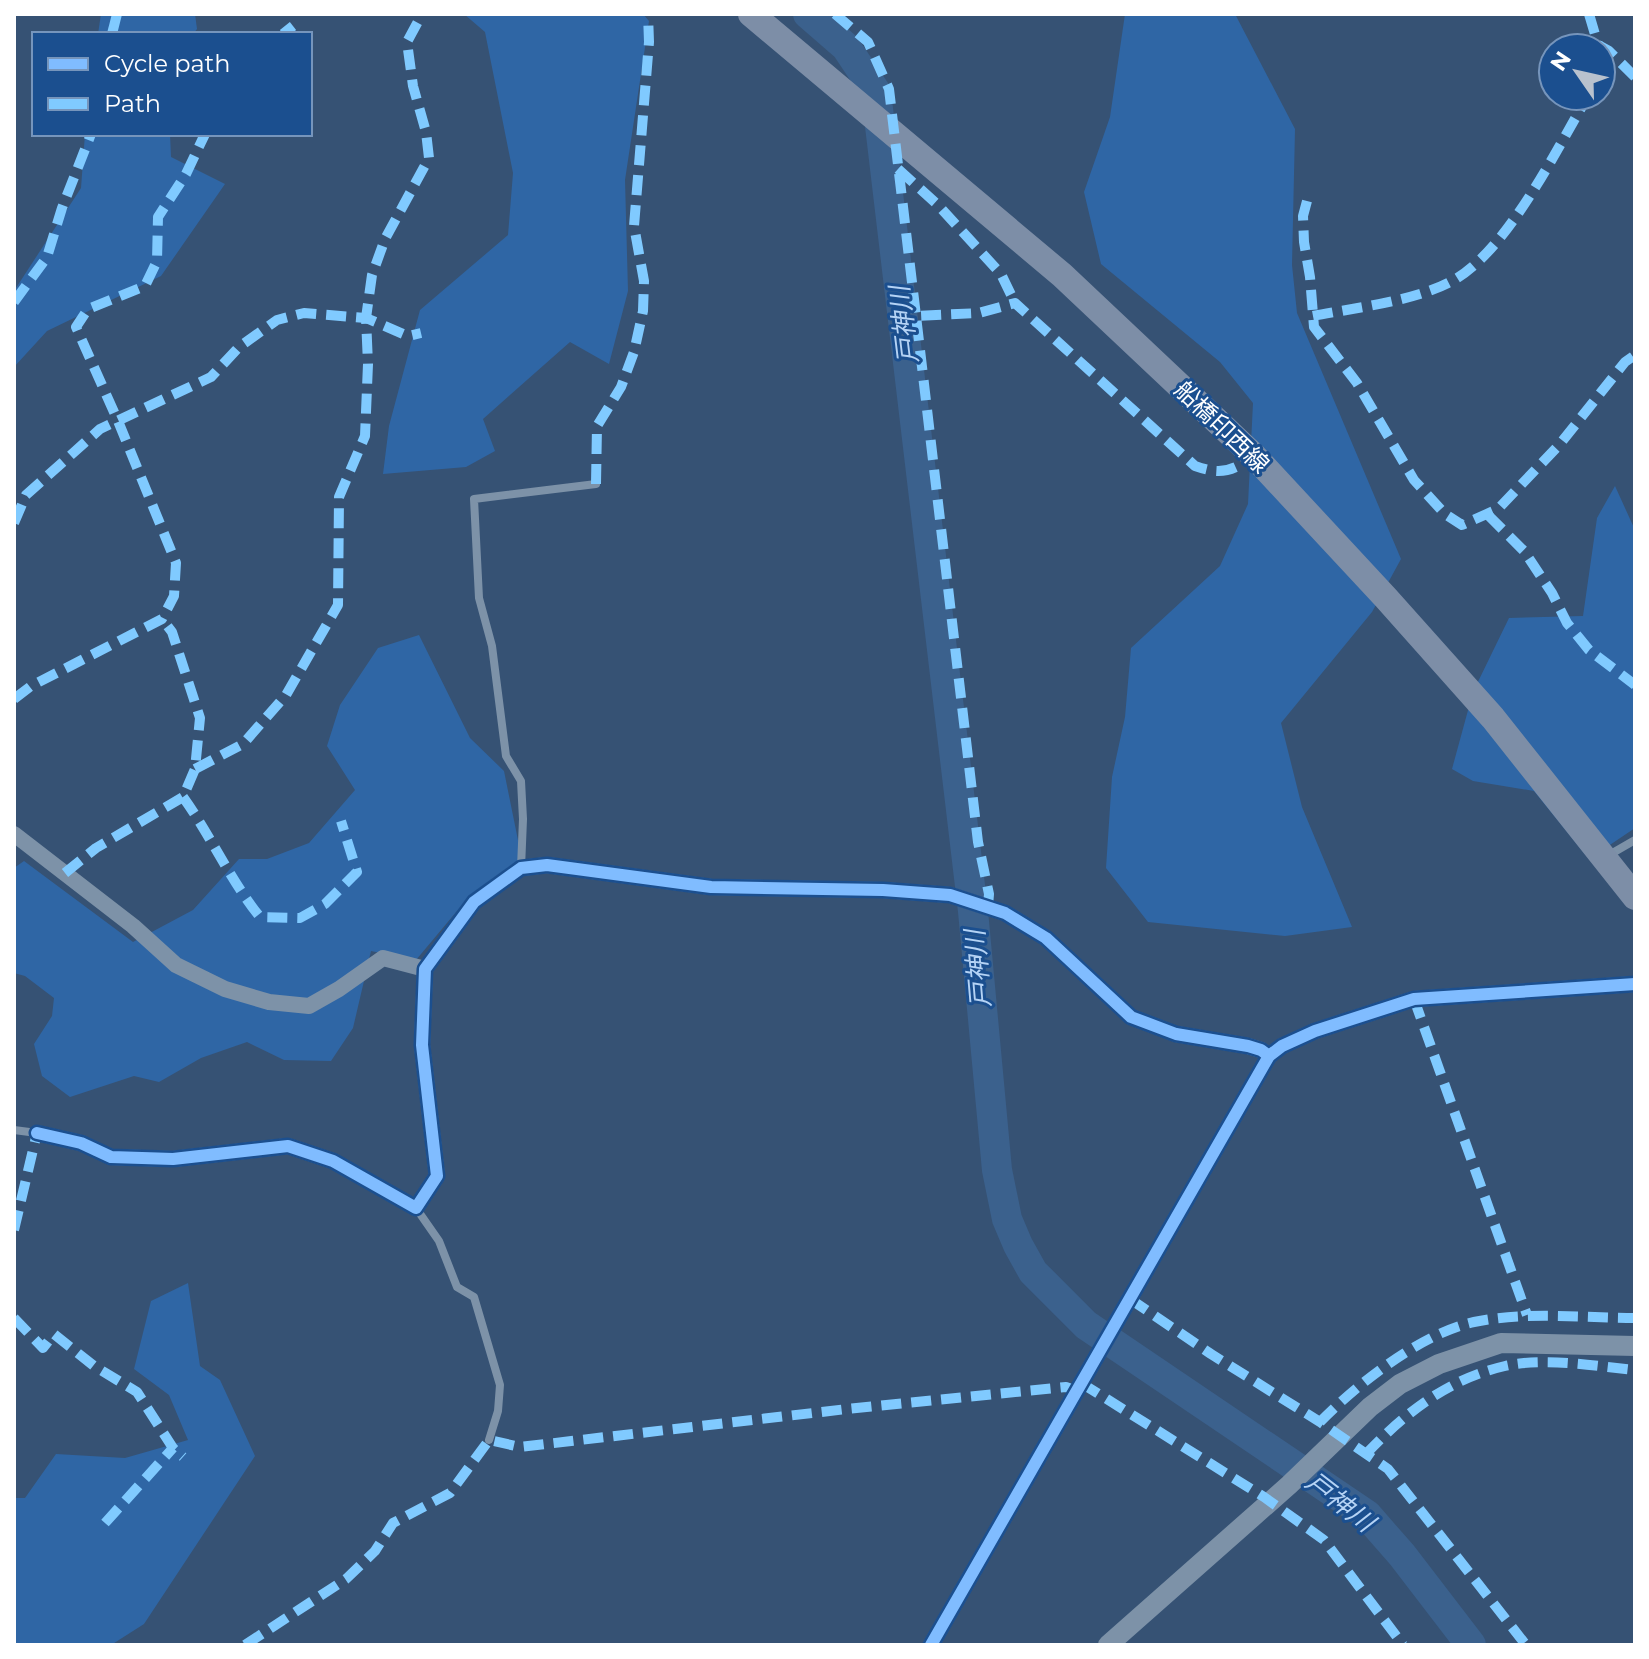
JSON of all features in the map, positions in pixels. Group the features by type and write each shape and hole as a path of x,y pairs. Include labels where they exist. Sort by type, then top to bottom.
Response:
{"main road":[{"name":"船橋印西線","path":"751,14 1062,275 1254,456 1493,718 1635,897"}],"street":[{"path":"14,834 133,926 176,965 225,989 269,1002 309,1006 383,958 425,969"},
{"path":"37,1133 81,1143 111,1157 173,1159 288,1146 333,1161 416,1208 437,1176 422,1045 425,969 474,902 521,868 547,865 711,887 883,890 950,895 1005,913 1046,938 1131,1017 1176,1034 1248,1046 1269,1056"},
{"path":"931,1645 1269,1056 1282,1046 1315,1031 1414,999 1635,984"},
{"path":"1108,1645 1390,1392 1439,1364 1501,1343 1635,1346"}],"lane":[{"path":"521,868 521,781 506,756 492,646 479,598 474,499 596,484"},
{"path":"1605,858 1635,840"},
{"path":"14,1130 37,1133"},
{"path":"416,1208 439,1241 457,1287 474,1297 500,1385 498,1411 489,1440"}],"shaded area":[{"path":"101,14 195,14 197,29 195,32 98,32"},
{"path":"464,14 643,14 649,21 625,180 628,291 609,364 570,342 483,419 495,451 466,467 383,474 389,426 420,310 508,235 513,173 485,32"},
{"path":"1125,14 1235,14 1295,129 1292,265 1297,313 1401,559 1372,612 1281,723 1302,807 1352,927 1285,936 1148,922 1106,868 1112,777 1125,717 1131,648 1220,566 1248,504 1253,403 1220,362 1101,264 1084,192 1110,117"},
{"path":"85,136 170,136 171,157 225,184 161,276 47,331 14,367 14,291 81,188"},
{"path":"1615,486 1635,530 1635,828 1589,859 1534,791 1473,781 1452,769 1473,692 1509,618 1583,616 1597,518"},
{"path":"419,635 470,738 504,771 522,860 462,905 416,960 371,951 353,1028 331,1061 284,1060 247,1042 201,1058 159,1082 134,1076 70,1097 42,1076 34,1044 52,1016 54,998 25,976 14,973 14,868 24,861 133,942 193,910 239,859 267,859 309,843 355,790 327,746 340,705 378,648"},
{"path":"188,1283 200,1366 220,1380 255,1456 144,1624 111,1645 14,1645 14,1498 25,1498 56,1454 125,1458 188,1440 169,1395 134,1369 151,1301"}],"waterway":[{"name":"戸神川","path":"808,14 846,47 876,92 973,911 997,1170 1007,1219 1033,1272 1086,1325 1367,1515 1471,1645"}],"marked path":[{"path":"112,32 117,14"},
{"path":"195,769 243,744 286,695 338,605 339,497 365,436 366,318 372,275 385,239 429,158 407,42 422,14"},
{"path":"596,484 597,426 621,387 634,352 643,311 644,281 634,226 649,42 648,14"},
{"path":"835,14 868,42 889,89 916,316"},
{"path":"1589,14 1594,32"},
{"path":"286,32 293,26"},
{"path":"1617,59 1635,77"},
{"path":"1313,316 1419,294 1450,282 1471,268 1491,249 1528,199 1579,112"},
{"path":"14,302 47,257 90,136"},
{"path":"14,699 31,686 162,619 174,596 176,563 76,327 88,309 145,286 157,261 158,217 186,174 204,136"},
{"path":"898,169 938,205 1001,274 1015,303"},
{"path":"1307,201 1303,216 1304,242 1314,327 1357,383 1414,480 1445,514 1462,525 1498,509 1560,444 1625,362 1635,355"},
{"path":"988,906 989,894 978,842 916,316 979,313 1015,303 1195,466 1226,470 1254,456"},
{"path":"14,523 26,495 100,429 211,377 239,347 277,320 304,313 366,318 408,336 421,333"},
{"path":"1488,515 1524,551 1552,593 1567,623 1589,650 1635,685"},
{"path":"65,873 96,848 183,797 195,769 200,718 172,632 162,619"},
{"path":"183,797 260,917 300,918 325,904 357,872 341,821"},
{"path":"1414,999 1527,1315"},
{"path":"14,1230 37,1133"},
{"path":"1130,1299 1388,1469 1526,1645"},
{"path":"1320,1422 1391,1362 1454,1328 1514,1317 1635,1318"},
{"path":"14,1318 43,1348 54,1334 94,1366 137,1392 173,1448 183,1457"},
{"path":"1366,1454 1396,1425 1429,1400 1484,1372 1536,1362 1635,1370"},
{"path":"1081,1383 1264,1497 1324,1540 1403,1645"},
{"path":"245,1645 346,1579 375,1551 393,1523 450,1493 489,1440 520,1447 847,1409 1066,1387 1077,1391"},
{"path":"105,1523 173,1448"}],"cycle path":[{"path":"37,1133 81,1143 111,1157 173,1159 288,1146 333,1161 416,1208 437,1176 422,1045 425,969 474,902 521,868 547,865 711,887 883,890 950,895 1005,913 1046,938 1131,1017 1176,1034 1248,1046 1269,1056"},
{"path":"931,1645 1269,1056 1282,1046 1315,1031 1414,999 1635,984"}]}
